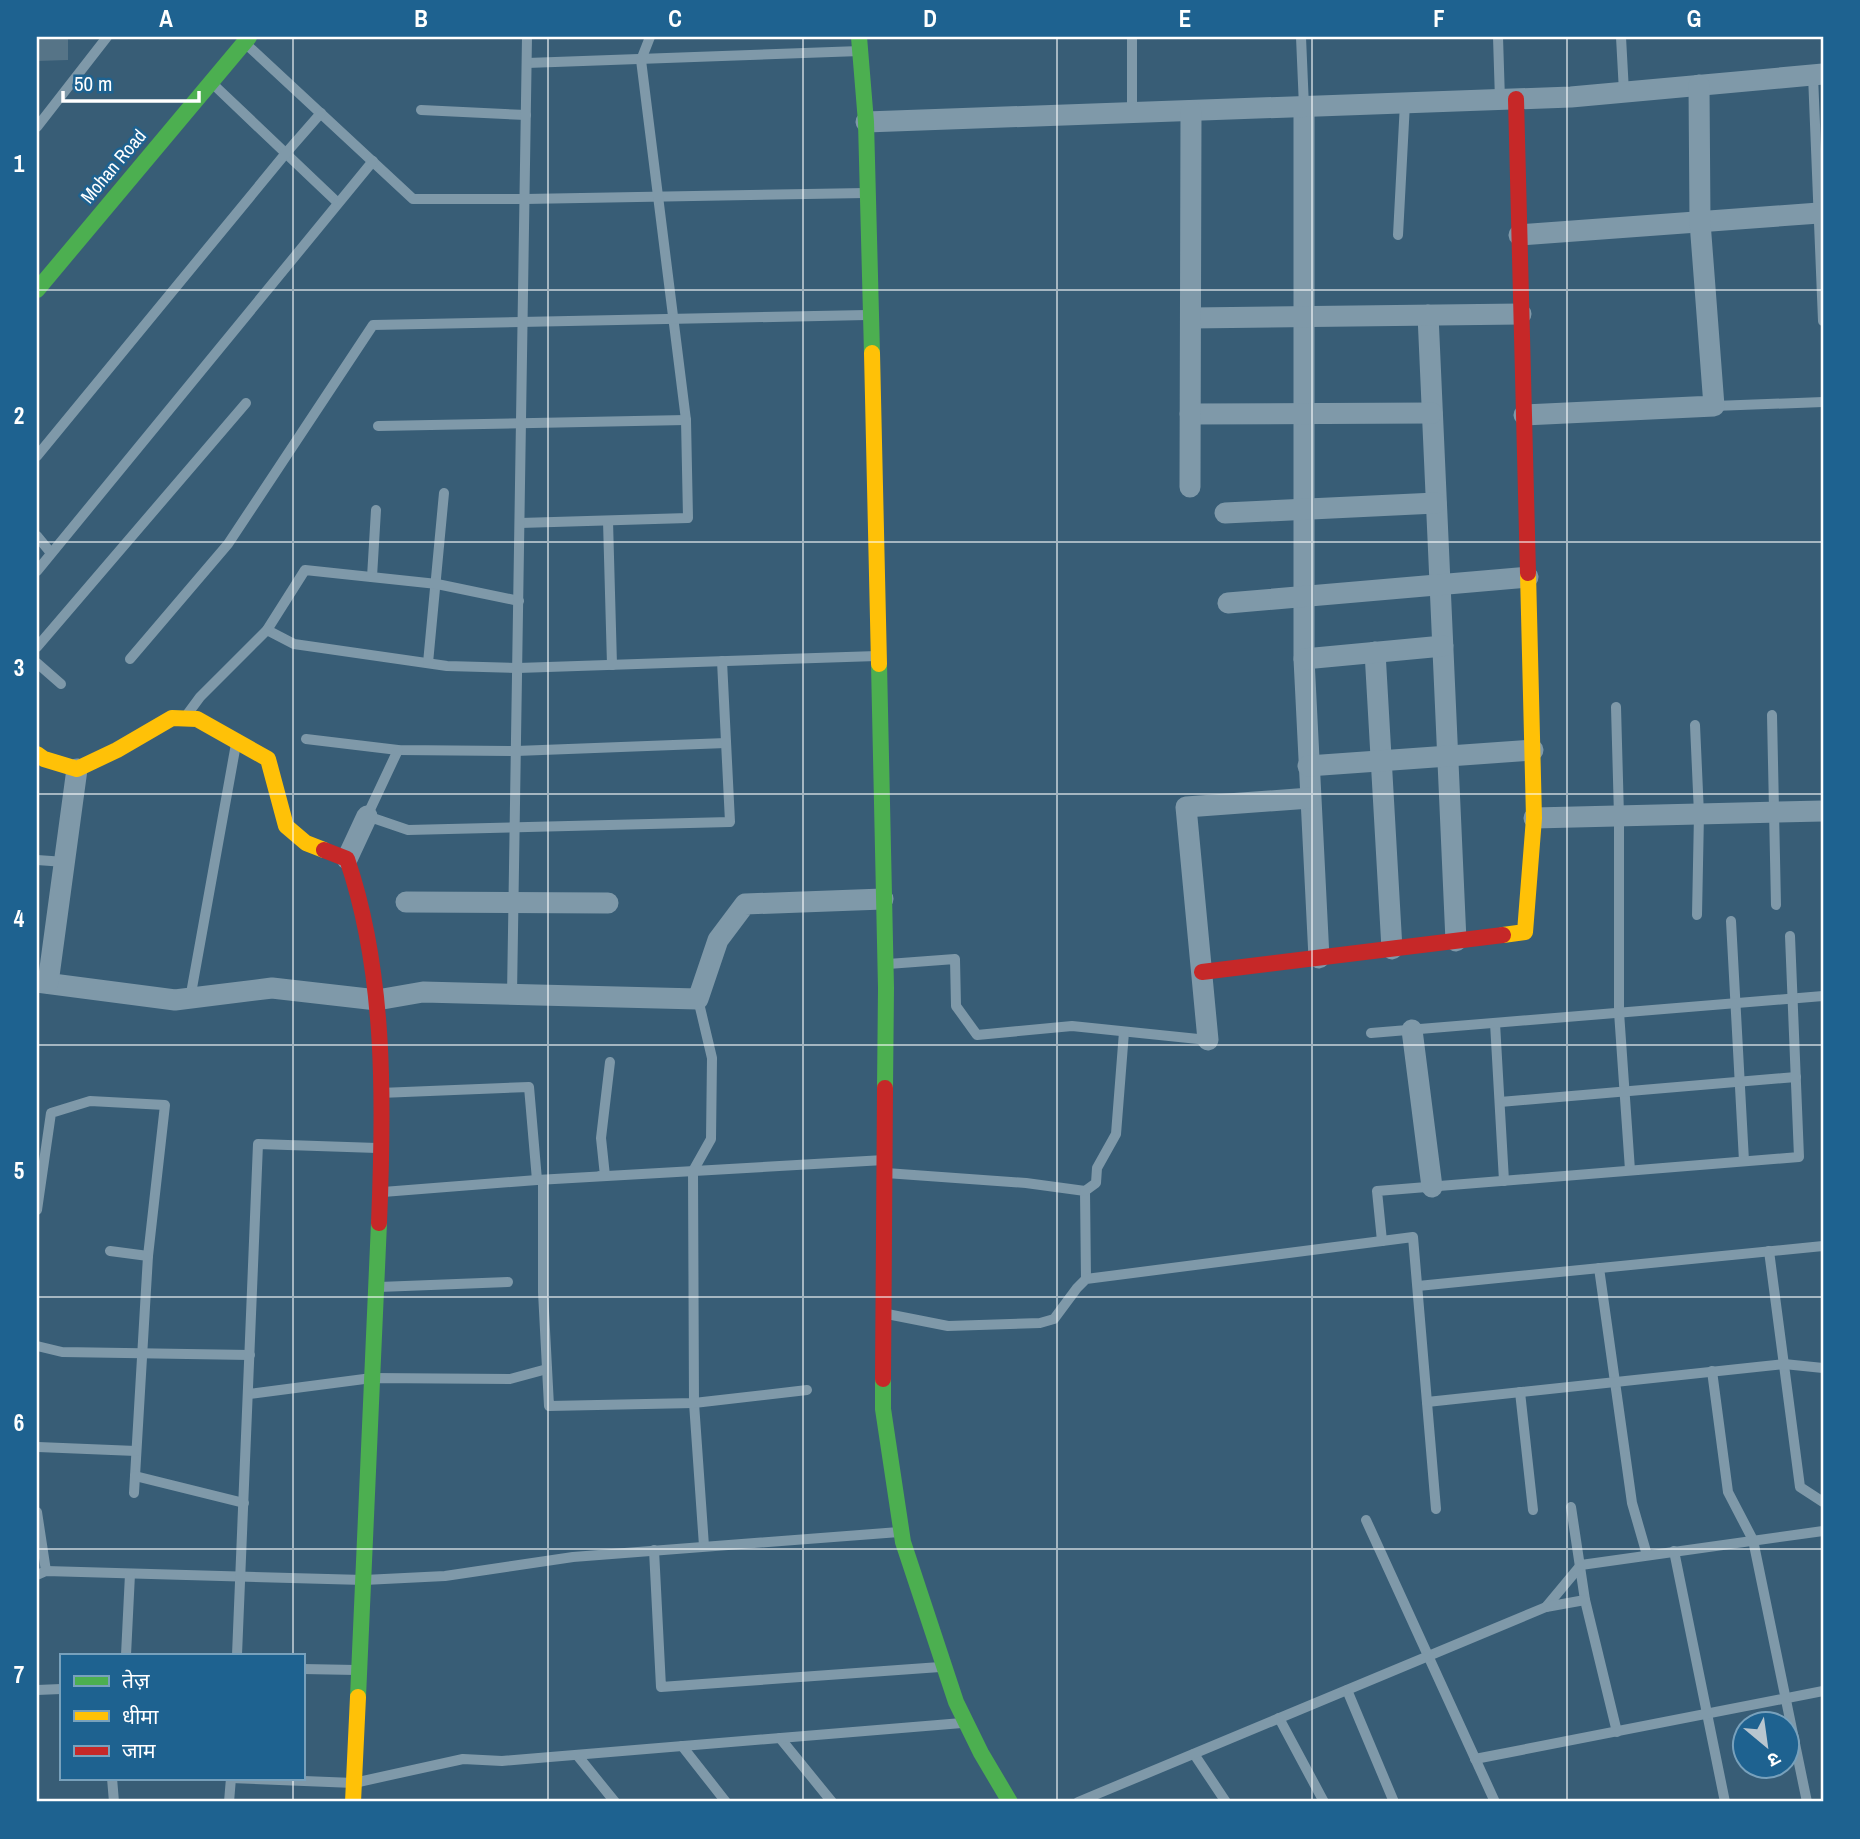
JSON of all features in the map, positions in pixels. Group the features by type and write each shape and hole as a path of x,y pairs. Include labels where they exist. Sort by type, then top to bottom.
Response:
{"street":[{"name":"Mohan Road","path":"37,290 211,82 240,43"},
{"path":"860,44 868,193 885,964 883,1409 902,1531 943,1667 967,1723 1006,1801"},
{"path":"866,122 1508,100 1818,74"},
{"path":"1524,415 1714,406 1700,222 1699,86"},
{"path":"1202,972 1525,932 1534,818 1533,750 1519,235 1508,100"},
{"path":"1304,107 1304,659 1319,958"},
{"path":"1190,488 1191,111"},
{"path":"1519,235 1819,213"},
{"path":"1191,318 1521,314"},
{"path":"1428,315 1456,941"},
{"path":"1191,414 1432,413"},
{"path":"1225,513 1436,503"},
{"path":"1228,603 1528,577"},
{"path":"1304,659 1443,646"},
{"path":"1375,652 1392,949"},
{"path":"37,754 44,759 77,769 117,750 172,718 197,719 268,760 286,826 306,843 347,859"},
{"path":"1308,766 1533,750"},
{"path":"77,769 65,862 43,983 176,1000 272,988 377,1000 423,992 698,999 718,940 745,904 883,899"},
{"path":"1208,1040 1186,807 1310,798"},
{"path":"1534,818 1823,811"},
{"path":"353,1802 380,1192 380,1093 377,1000 373,968 358,891 347,859 367,816"},
{"path":"406,902 608,903"},
{"path":"1412,1030 1432,1187"}],"lane":[{"path":"37,127 107,37"},
{"path":"512,995 527,37"},
{"path":"520,523 688,518 686,420 640,60 650,37"},
{"path":"1132,37 1132,113"},
{"path":"1301,37 1304,107"},
{"path":"1498,37 1508,100"},
{"path":"1621,37 1624,92"},
{"path":"240,43 321,113 413,199 525,200 868,193"},
{"path":"527,63 640,60 860,44"},
{"path":"1818,74 1823,321"},
{"path":"211,82 337,202"},
{"path":"1398,235 1405,103"},
{"path":"421,110 526,115"},
{"path":"37,456 321,113"},
{"path":"37,571 373,160"},
{"path":"130,659 228,544 373,325 870,315"},
{"path":"1714,406 1823,402"},
{"path":"37,647 246,403"},
{"path":"378,426 686,420"},
{"path":"428,663 444,493"},
{"path":"372,577 376,510"},
{"path":"608,521 612,665"},
{"path":"37,536 51,553"},
{"path":"184,718 200,697 267,631 305,570 437,584 519,601"},
{"path":"267,631 294,644 447,666 517,668 877,656"},
{"path":"398,750 367,816 408,830 730,822 722,661"},
{"path":"37,663 61,684"},
{"path":"1616,707 1619,1012 1630,1170"},
{"path":"1772,715 1776,905"},
{"path":"1695,725 1699,814 1697,915"},
{"path":"306,739 398,750 516,751 726,743"},
{"path":"190,999 236,741"},
{"path":"37,860 65,862"},
{"path":"1731,921 1744,1161"},
{"path":"1382,1241 1377,1191 1799,1157 1790,936"},
{"path":"885,964 955,959 956,1006 977,1035 1072,1026 1208,1040"},
{"path":"1371,1033 1823,996"},
{"path":"698,999 712,1058 711,1139 693,1171 694,1403 704,1546"},
{"path":"1496,1023 1504,1181"},
{"path":"380,1192 693,1171 884,1167 1085,1191 1096,1183 1097,1168 1116,1134 1124,1031"},
{"path":"597,1177 605,1176 601,1138 610,1062"},
{"path":"1500,1102 1796,1077"},
{"path":"380,1093 529,1087 540,1180 542,1292 549,1406 694,1403 807,1390"},
{"path":"37,1210 51,1113 90,1101 165,1105 148,1256 134,1493"},
{"path":"237,1654 258,1144 380,1148"},
{"path":"1085,1191 1086,1279"},
{"path":"883,1313 948,1326 1040,1323 1054,1319 1086,1279 1413,1237 1436,1509"},
{"path":"1418,1286 1823,1246"},
{"path":"110,1251 148,1256"},
{"path":"1769,1251 1800,1487 1823,1502"},
{"path":"1599,1268 1632,1503 1647,1555"},
{"path":"376,1287 508,1282"},
{"path":"37,1346 62,1352 250,1354"},
{"path":"1427,1402 1784,1364 1823,1368"},
{"path":"248,1394 372,1378 510,1379 547,1369"},
{"path":"1712,1371 1728,1492 1753,1540 1808,1802"},
{"path":"1520,1392 1533,1510"},
{"path":"37,1447 136,1451"},
{"path":"135,1476 244,1503"},
{"path":"1571,1507 1585,1600 1617,1732"},
{"path":"37,1512 41,1573 241,1578 363,1580 445,1576 573,1556 902,1531"},
{"path":"1366,1520 1495,1802"},
{"path":"1546,1607 1581,1565 1823,1531"},
{"path":"654,1550 661,1687 943,1667"},
{"path":"1674,1551 1725,1802"},
{"path":"126,1654 130,1574"},
{"path":"1078,1802 1546,1607 1585,1600"},
{"path":"304,1669 360,1670"},
{"path":"37,1690 60,1689"},
{"path":"1347,1690 1394,1802"},
{"path":"1475,1759 1823,1691"},
{"path":"1279,1718 1324,1802"},
{"path":"280,1780 354,1783 463,1759 502,1761 967,1723"},
{"path":"780,1738 832,1802"},
{"path":"682,1746 726,1802"},
{"path":"1194,1754 1226,1802"},
{"path":"577,1755 615,1802"},
{"path":"112,1780 114,1802"},
{"path":"229,1802 231,1780"}],"building":[{"path":"37,37 68,37 68,60 37,61"}],"traffic: fast":[{"path":"37,290 249,37"},
{"path":"859,37 866,122 872,353"},
{"path":"879,664 886,988 885,1088"},
{"path":"358,1697 379,1223"},
{"path":"883,1379 883,1409 903,1542 956,1702 981,1753 1010,1802"}],"traffic: slow":[{"path":"872,353 879,664"},
{"path":"1503,935 1525,932 1534,818 1528,573"},
{"path":"37,754 44,759 77,769 117,750 172,718 197,719 268,759 286,826 306,843 324,850"},
{"path":"353,1802 358,1697"}],"traffic: jam":[{"path":"1516,99 1528,573"},
{"path":"324,850 347,859 360,902 376,993 382,1132 379,1223"},
{"path":"1202,972 1503,935"},
{"path":"883,1379 885,1088"}]}
